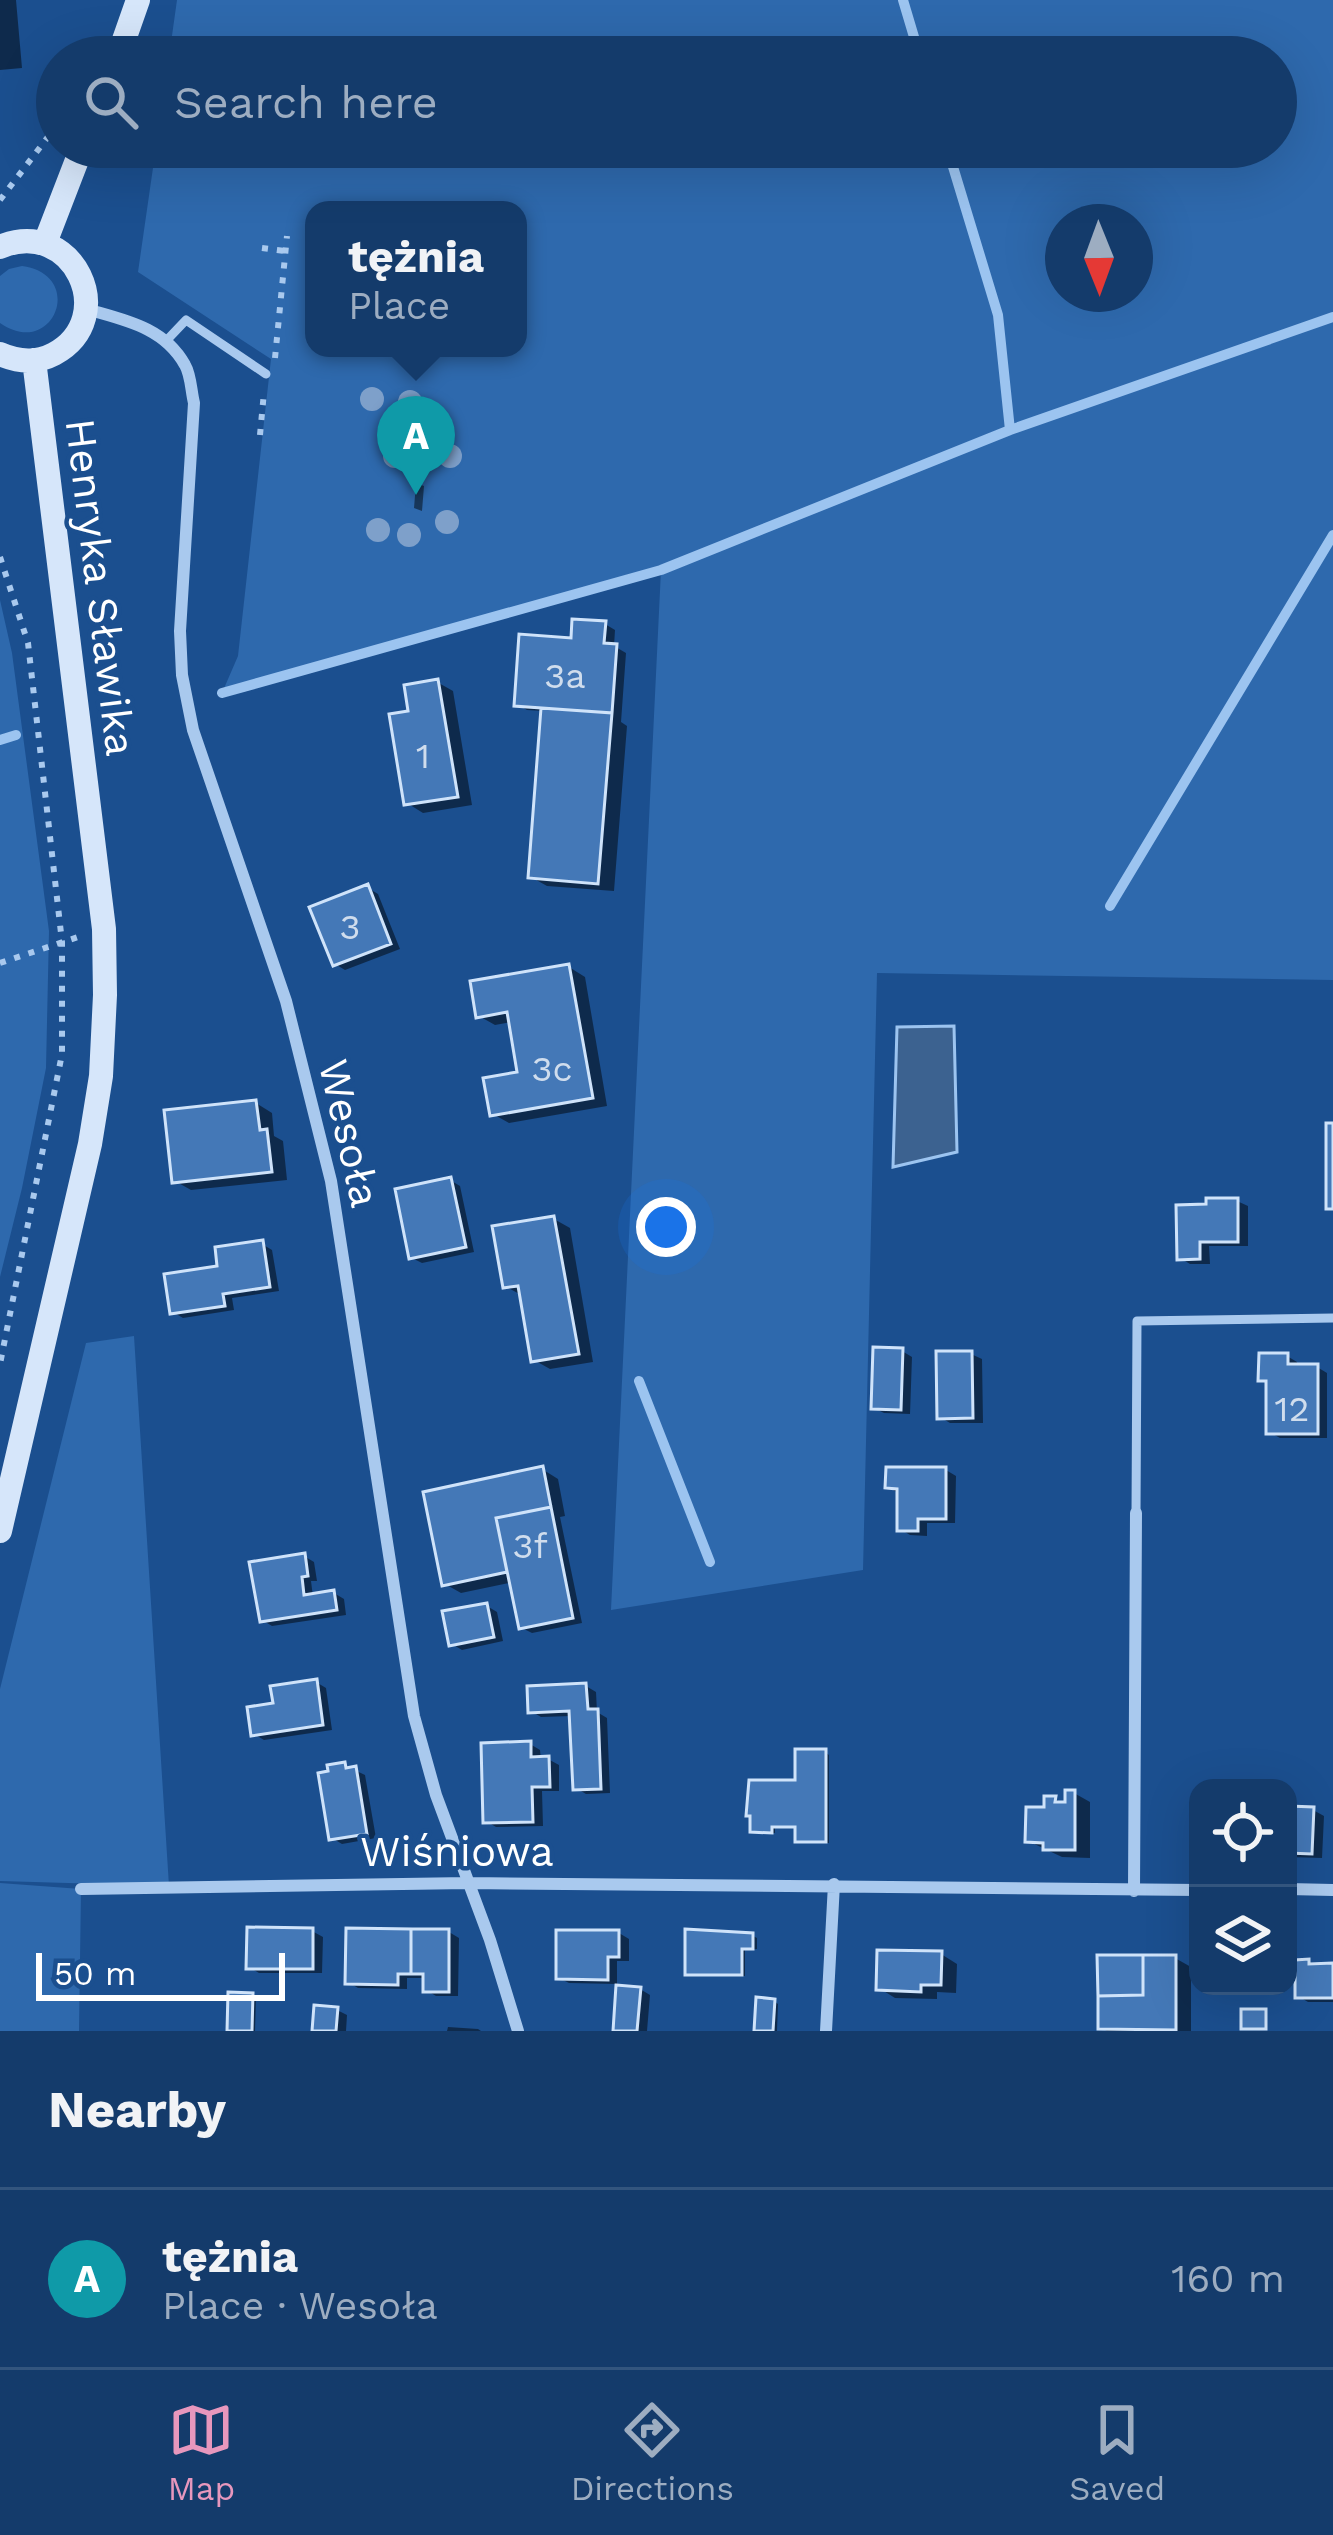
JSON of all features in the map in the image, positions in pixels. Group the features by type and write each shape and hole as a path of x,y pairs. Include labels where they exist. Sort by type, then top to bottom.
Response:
{"main road":[{"path":"125,36 138,0"},
{"path":"45,243 74,168"},
{"path":"0,247 28,240 45,243 72,262 86,292 82,322 69,343 34,360 0,355"},
{"name":"Henryka Sławika","path":"0,1531 90,1144 101,1076 105,995 104,929 34,360"}],"street":[{"path":"86,309 142,325 166,341"},
{"name":"Wesoła","path":"166,341 187,367 194,403 181,631 182,675 193,730 286,1001 331,1181 414,1716 436,1795 518,2031"},
{"path":"1135,1891 1136,1513"},
{"name":"Wiśniowa","path":"81,1889 468,1883 1189,1890"},
{"path":"826,2031 834,1884"},
{"path":"1297,1889 1333,1889"}],"lane":[{"path":"166,341 186,320 266,374"},
{"path":"1136,1513 1137,1321 1333,1318"}],"path":[{"path":"0,200 36,153"},
{"path":"260,435 266,374 274,376 287,236"},
{"path":"262,248 285,251"},
{"path":"0,557 28,643 62,942 62,1054 0,1364"},
{"path":"0,963 104,929"}],"shaded area":[{"path":"177,0 1333,0 1333,980 877,973 863,1570 611,1610 661,570 222,693 238,656 271,359 138,272 153,168 1297,168 1297,36 172,36"},
{"path":"22,266 42,273 58,298 47,324 35,331 19,332 0,323 0,276"},
{"path":"0,600 12,653 49,931 46,1068 0,1277"},
{"path":"954,1026 957,1152 893,1167 897,1027"},
{"path":"134,1336 169,1886 0,1881 0,1689 86,1343"},
{"path":"0,1883 81,1889 79,2031 0,2031"}],"building":[{"path":"572,619 606,621 604,643 617,644 612,713 514,706 519,634 571,638"},
{"path":"438,679 458,797 404,805 389,714 408,711 404,685"},
{"path":"541,708 612,713 598,884 528,878"},
{"path":"368,884 391,944 333,966 309,907"},
{"path":"569,964 593,1098 490,1116 483,1078 517,1072 507,1012 476,1018 470,981"},
{"path":"256,1100 260,1130 267,1129 272,1172 172,1183 164,1110"},
{"path":"1326,1123 1333,1123 1333,1209 1326,1209"},
{"path":"451,1177 466,1247 409,1259 395,1189"},
{"path":"1206,1198 1238,1198 1238,1242 1200,1242 1200,1259 1177,1260 1176,1205 1206,1204"},
{"path":"554,1216 579,1354 531,1362 518,1286 503,1288 492,1226"},
{"path":"263,1240 270,1287 223,1294 225,1306 170,1314 164,1274 217,1266 215,1247"},
{"path":"873,1347 903,1348 901,1410 871,1409"},
{"path":"936,1351 972,1351 973,1418 937,1419"},
{"path":"1259,1353 1288,1353 1288,1364 1318,1364 1318,1434 1266,1434 1266,1381 1258,1381"},
{"path":"543,1466 551,1507 496,1518 507,1572 442,1586 423,1492"},
{"path":"886,1467 946,1467 946,1519 918,1519 918,1531 897,1531 897,1489 885,1488"},
{"path":"551,1507 573,1618 519,1629 496,1518"},
{"path":"305,1553 304,1595 334,1590 337,1610 260,1622 249,1562"},
{"path":"487,1603 494,1637 449,1646 442,1611"},
{"path":"317,1679 323,1725 251,1736 247,1707 273,1703 270,1686"},
{"path":"586,1683 588,1709 598,1709 601,1789 573,1790 569,1711 528,1713 527,1686"},
{"path":"531,1741 531,1757 549,1756 550,1787 532,1787 533,1822 483,1823 481,1743"},
{"path":"795,1749 826,1749 826,1842 795,1842 795,1827 750,1832 750,1816 746,1816 749,1780 795,1780"},
{"path":"345,1762 346,1768 356,1766 367,1834 329,1840 318,1773 328,1771 327,1765"},
{"path":"1065,1790 1075,1790 1075,1850 1043,1850 1043,1843 1025,1842 1026,1807 1044,1807 1044,1796 1065,1802"},
{"path":"1297,1806 1314,1807 1312,1854 1297,1853"},
{"path":"247,1927 313,1928 313,1969 246,1969"},
{"path":"346,1928 411,1929 411,1974 398,1974 398,1985 345,1984"},
{"path":"411,1929 449,1929 449,1992 423,1992 423,1974 411,1974"},
{"path":"685,1929 753,1933 753,1949 742,1949 742,1975 685,1975"},
{"path":"556,1930 619,1930 619,1957 608,1957 608,1980 556,1979"},
{"path":"877,1950 942,1951 941,1985 921,1985 921,1992 876,1990"},
{"path":"1097,1955 1143,1955 1143,1995 1098,1996"},
{"path":"1143,1955 1176,1955 1176,2030 1098,2029 1098,1996 1143,1995"},
{"path":"1297,1960 1333,1963 1333,1998 1295,1998"},
{"path":"616,1985 641,1987 637,2031 613,2031"},
{"path":"228,1992 253,1993 252,2031 227,2031"},
{"path":"756,1997 775,1999 773,2031 754,2031"},
{"path":"314,2005 338,2007 336,2031 312,2031"},
{"path":"1241,2009 1266,2009 1266,2029 1241,2029"}],"waterway":[{"path":"903,0 914,36"},
{"path":"222,693 661,570 1010,430 998,315 953,168"},
{"path":"1010,430 1333,317"},
{"path":"1110,906 1333,535"},
{"path":"0,740 16,735"},
{"path":"639,1381 710,1562"}],"place":[{"name":"tężnia","path":"416,495"}]}
